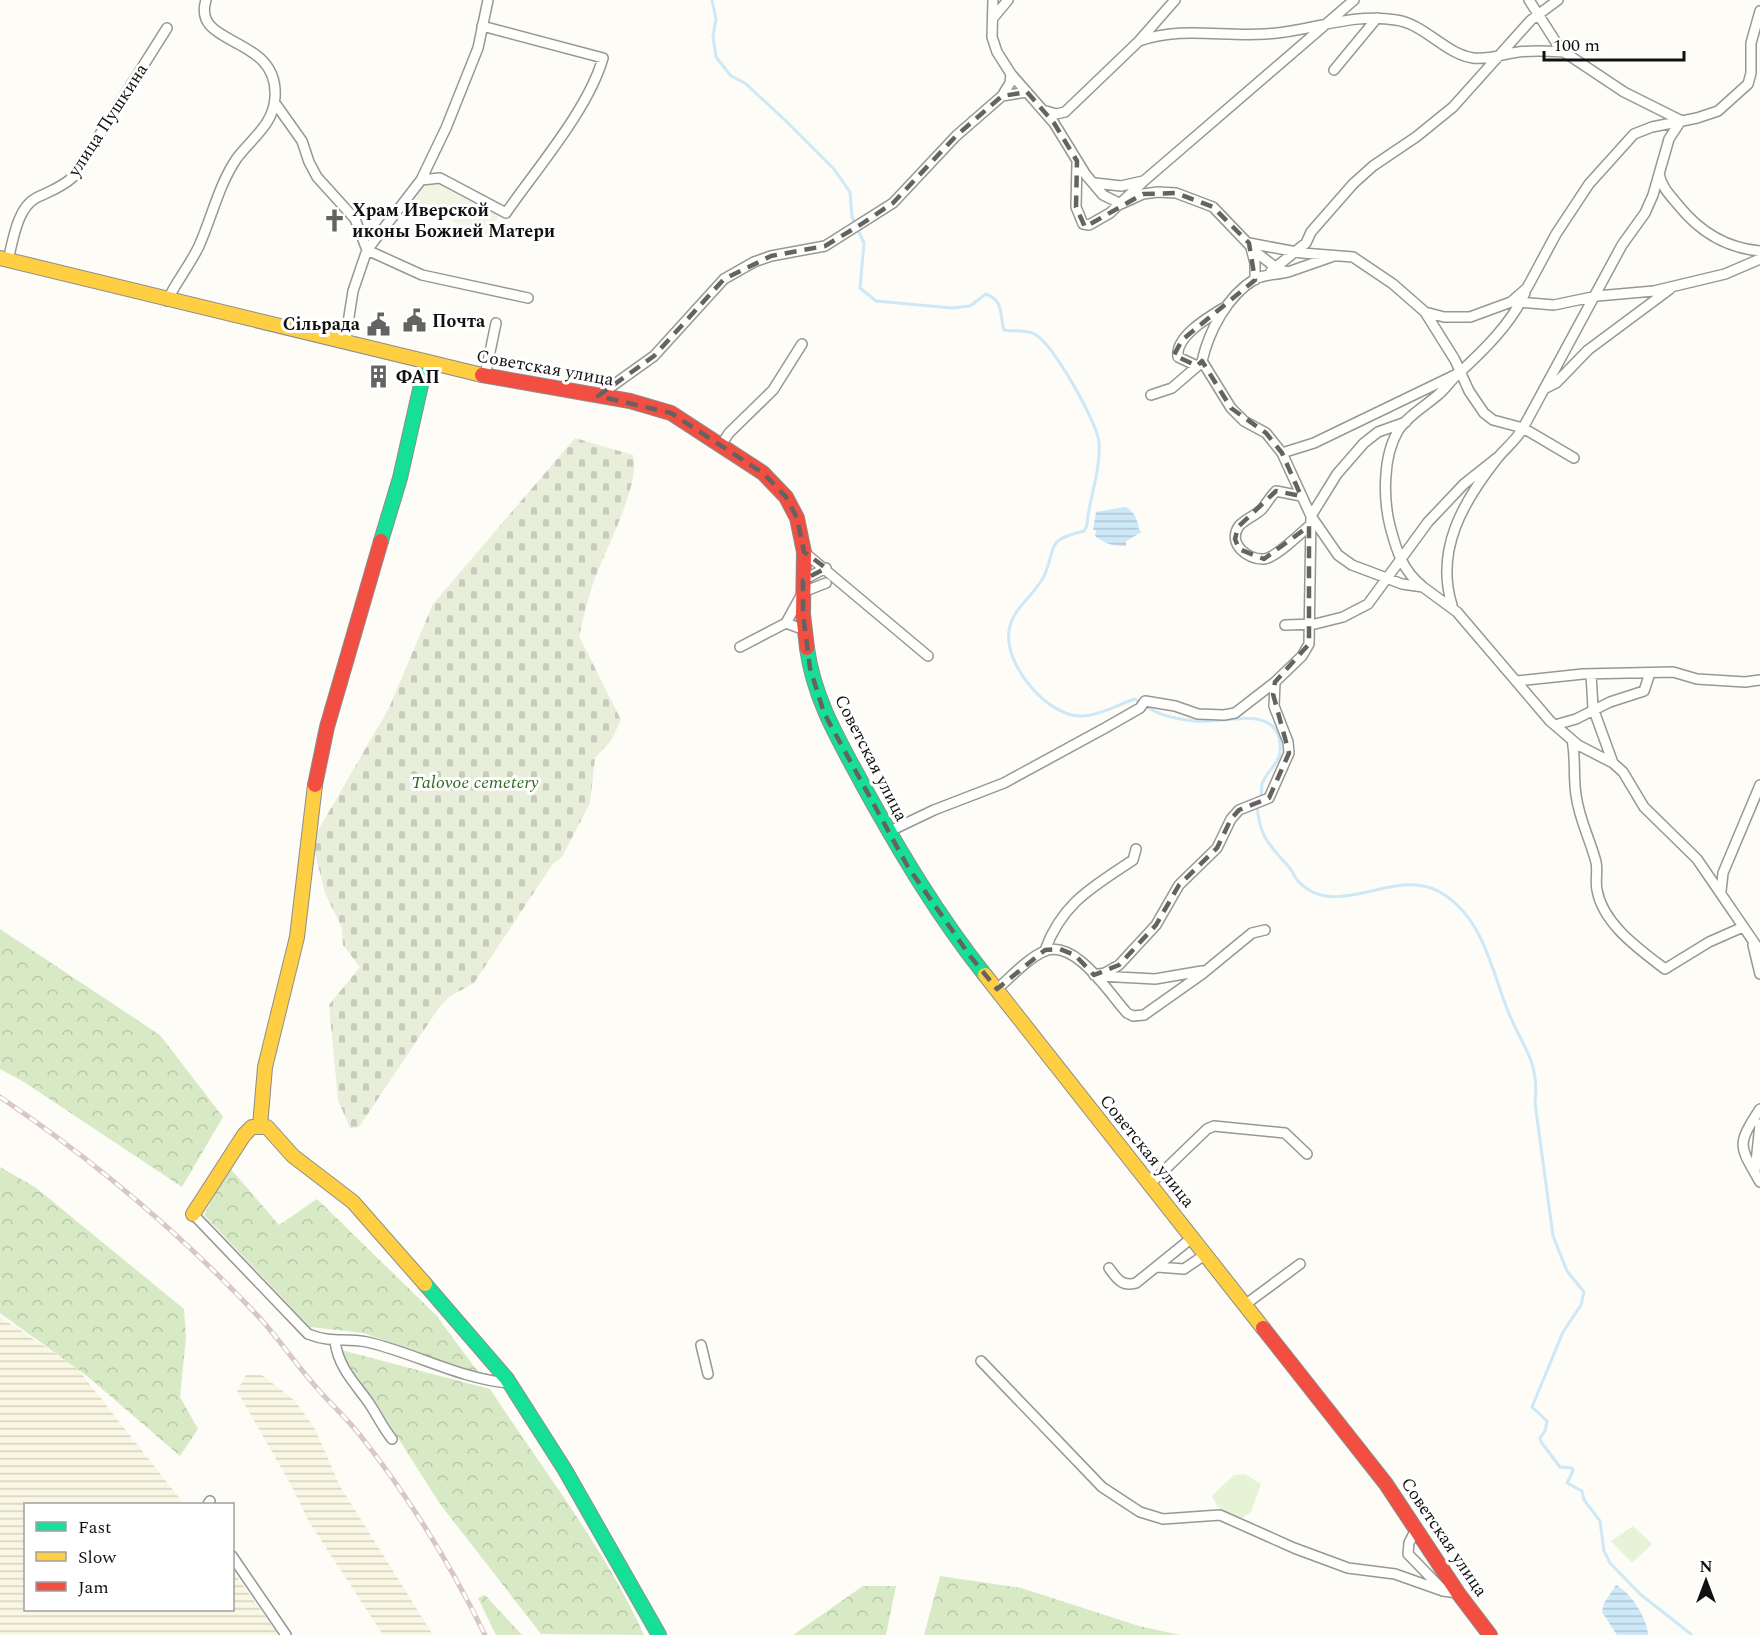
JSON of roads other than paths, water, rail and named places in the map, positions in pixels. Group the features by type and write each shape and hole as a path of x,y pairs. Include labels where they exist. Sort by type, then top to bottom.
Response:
{"main road":[{"name":"Советская улица","path":"4,259 426,363 598,396 671,413 762,473 786,497 797,518 804,552 805,630 810,668 824,713 888,832 931,900 997,989 1386,1484 1458,1593 1490,1635"},
{"path":"260,1126 265,1066 297,937 312,802 327,727 400,478 426,363"},
{"path":"193,1214 243,1135 252,1127 260,1126 267,1127 292,1156 353,1202 435,1293 509,1383 565,1470 659,1635"}],"street":[{"path":"206,0 203,10 210,29 264,60 273,80 277,114 302,141 317,177 355,219 367,250 422,275 528,298"},
{"path":"345,342 353,291 367,250 421,180 465,85 488,0"},
{"path":"993,0 992,37 997,52 1011,74 1046,111 1077,161 1103,195 1121,204"},
{"path":"993,18 1008,0"},
{"path":"1046,111 1056,114 1065,112 1139,42 1175,0"},
{"path":"1077,161 1076,207 1083,224 1089,225 1097,222 1121,204 1145,180 1354,0"},
{"path":"1530,0 1539,12 1551,37 1564,52 1624,92 1681,122"},
{"path":"1423,587 1385,578 1352,565 1338,555 1310,521 1282,453 1266,433 1244,421 1231,408 1200,364 1178,357 1177,350 1190,333 1229,304 1255,279 1270,272 1297,252 1353,184 1372,166 1416,137 1453,107 1539,12 1558,0"},
{"path":"1760,11 1758,34 1751,43 1751,73 1748,84 1718,111 1681,122 1652,127 1634,134 1608,160 1556,234 1527,288 1488,344 1443,391 1406,422 1391,447 1386,497 1388,518 1400,559 1414,579 1453,607 1555,725 1572,740 1613,763 1623,772 1644,807 1697,859 1760,951"},
{"path":"1139,42 1173,32 1267,34 1329,22 1377,18 1399,20 1422,29 1471,58 1542,50 1564,52"},
{"path":"1334,70 1377,18"},
{"path":"421,180 441,178 506,213 582,104 603,58 482,26"},
{"name":"улица Пушкина","path":"4,259 26,206 34,198 61,188 73,177 167,28"},
{"path":"598,396 654,356 724,279 754,262 825,246 893,203 956,136 1002,96 1010,83 1011,74"},
{"path":"1002,96 1028,92"},
{"path":"167,301 199,245 228,174 237,158 277,114"},
{"path":"1285,625 1310,624 1343,617 1368,604 1379,592 1385,578 1448,500 1515,442 1597,296 1622,245 1645,213 1669,139 1681,122"},
{"path":"1658,172 1661,184 1668,194 1702,231 1718,240 1760,251"},
{"path":"1095,183 1120,186 1145,180"},
{"path":"1121,204 1143,194 1176,193 1213,207 1249,243 1270,272"},
{"path":"1249,243 1297,252 1353,257 1369,267 1425,312 1476,403 1484,413 1493,420 1524,428 1574,458"},
{"path":"1249,243 1255,263 1255,279"},
{"path":"1270,272 1288,272 1335,256"},
{"path":"1425,312 1444,317 1470,317 1516,302 1554,305 1597,296 1640,293 1725,274 1760,259"},
{"path":"1546,388 1556,383 1588,350 1674,286"},
{"path":"1151,395 1172,388 1200,364 1216,322 1229,304"},
{"path":"485,376 496,323"},
{"path":"721,445 735,427 773,390 802,344"},
{"path":"1282,453 1314,443 1460,373"},
{"path":"1301,496 1276,491 1261,510 1238,527 1235,539 1239,549 1251,557 1264,559 1276,555 1310,521 1337,474 1364,442 1378,432 1406,422"},
{"path":"1453,607 1445,575 1450,541 1466,506 1498,457"},
{"path":"888,832 934,810 1004,783 1143,704 1175,706 1198,714 1224,715 1241,709 1275,682 1302,656 1309,644 1310,521"},
{"path":"804,552 826,568 928,656"},
{"path":"740,647 786,623 803,586 826,568"},
{"path":"803,586 826,583"},
{"path":"786,623 805,630"},
{"path":"1516,681 1591,674 1673,672 1697,679 1760,680"},
{"path":"1555,725 1576,720 1594,710 1644,691 1650,673"},
{"path":"1591,674 1594,710 1613,763"},
{"path":"1094,975 1105,974 1132,952 1156,925 1179,885 1217,849 1231,819 1239,810 1269,798 1274,790 1289,753 1288,742 1274,706 1275,682"},
{"path":"1572,740 1576,760 1575,793 1595,860 1596,887 1601,906 1621,932 1665,969 1709,942 1743,927"},
{"path":"1721,891 1723,873 1760,785"},
{"path":"997,989 1045,950 1072,902 1133,860 1136,849"},
{"path":"1045,950 1060,949 1075,955 1126,1012 1133,1016 1144,1015 1154,1009 1252,933 1265,930"},
{"path":"1752,942 1760,974"},
{"path":"1094,975 1155,979 1207,970"},
{"path":"1758,1178 1743,1151 1742,1142 1746,1128 1760,1109"},
{"path":"1758,1178 1760,1124"},
{"path":"1150,1184 1207,1129 1214,1126 1285,1133 1307,1154"},
{"path":"193,1214 301,1328 318,1338 335,1342 365,1342 482,1381 509,1383"},
{"path":"1109,1268 1121,1283 1128,1285 1136,1283 1193,1237"},
{"path":"1157,1267 1184,1269 1206,1254"},
{"path":"1246,1304 1300,1264"},
{"path":"335,1342 345,1372 392,1439"},
{"path":"701,1345 708,1374"},
{"path":"981,1361 1102,1487 1140,1512 1163,1519 1220,1515 1294,1548 1348,1568 1401,1576 1458,1593"},
{"path":"1416,1529 1409,1543 1408,1554 1443,1590"},
{"path":"234,1559 286,1635"},
{"path":"1401,1576 1414,1562"}],"water":[{"path":"1125,507 1133,513 1139,530 1142,532 1126,541 1126,546 1109,544 1095,536 1096,530 1093,530 1096,512"},
{"path":"1616,1585 1628,1594 1638,1607 1645,1621 1648,1635 1617,1635 1602,1612 1604,1603"}],"waterway":[{"path":"712,0 716,19 713,36 716,57 731,76 745,83 834,169 850,192 852,217 864,243 860,288 876,301 952,308 970,306 986,294 992,297 999,305 1004,330 1029,332 1044,342 1074,385 1091,418 1099,442 1099,453 1087,525 1084,531 1064,537 1055,544 1045,574 1011,622 1009,644 1021,673 1043,699 1070,714 1083,716 1096,714 1135,699 1150,709 1178,719 1263,721 1272,726 1279,736 1280,752 1277,761 1264,780 1261,797"},
{"path":"1257,804 1265,838 1298,881 1313,892 1330,896 1347,896 1403,885 1421,885 1438,891 1453,901 1465,913 1482,941 1511,1020 1528,1052 1535,1074 1535,1103 1553,1236 1567,1271 1584,1292 1581,1305 1563,1332 1532,1407 1547,1421 1545,1431 1540,1438 1541,1442 1560,1467 1572,1468 1573,1471 1567,1483 1582,1491 1584,1500 1600,1521 1604,1551 1610,1563 1640,1594 1692,1635"}],"railway":[{"path":"0,1097 134,1198 197,1255 263,1322 317,1388 360,1435 395,1482 443,1557 485,1635"}],"place":[{"name":"Храм Иверской иконы Божией Матери","path":"334,220"},
{"name":"Почта","path":"414,321"},
{"name":"Сільрада","path":"378,324"},
{"name":"ФАП","path":"378,377"}],"park label":[{"name":"Talovoe cemetery","path":"475,782"}]}
